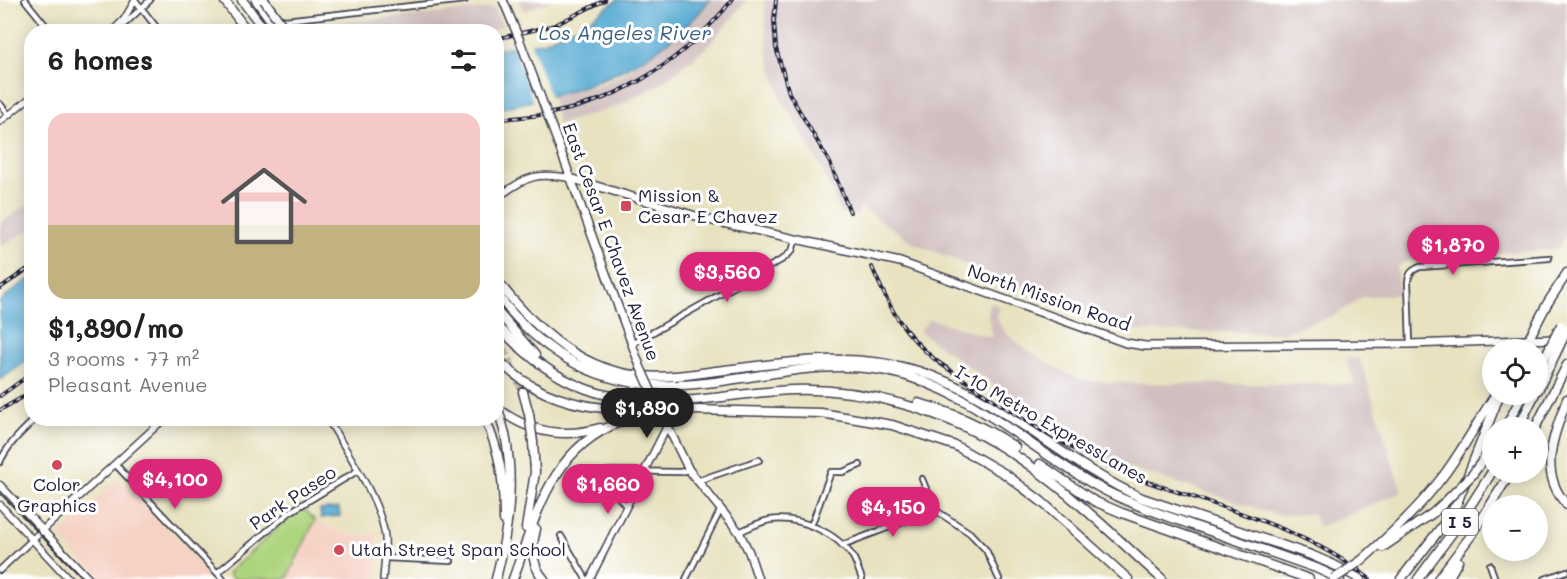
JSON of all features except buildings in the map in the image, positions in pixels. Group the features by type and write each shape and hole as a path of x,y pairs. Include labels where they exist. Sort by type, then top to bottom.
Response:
{"highway":[{"path":"224,0 242,24"},
{"path":"242,0 260,24"},
{"path":"256,0 273,24"},
{"path":"264,0 281,24"},
{"path":"1529,339 1567,273"},
{"name":"I-10 Metro ExpressLanes","path":"504,294 528,329 555,351 581,368 620,381 663,386 688,385 812,368 835,367 863,368 915,378 943,388 969,402 1102,489 1132,503 1316,568 1340,579"},
{"name":"I-10 Metro ExpressLanes","path":"504,298 569,349 599,366 635,375 687,375 836,358 862,360 917,371 943,380 989,404 1118,487 1142,498 1311,555 1360,579"},
{"path":"504,320 526,347 565,380"},
{"path":"1548,362 1565,324"},
{"path":"504,332 528,356 565,380 599,394 639,401 694,400 793,390 849,393 891,396 954,414 1002,439 1094,501 1309,579"},
{"path":"1548,357 1551,354"},
{"path":"504,365 529,385 579,405 603,408 821,413 892,424 956,446 1005,474 1042,502 1128,579"},
{"path":"1541,417 1567,365"},
{"path":"508,579 527,524 535,472 529,414 523,392"},
{"path":"849,393 886,399 921,409 957,423 1006,448 1052,480 1162,579"},
{"path":"1567,399 1554,438 1550,464 1554,488 1567,505"},
{"path":"1393,537 1442,478 1491,405"},
{"path":"1403,576 1443,525 1457,503 1494,405"},
{"path":"504,414 516,422 544,432 565,434 584,432 646,416 715,410"},
{"path":"513,579 549,484 576,450 594,435 620,422"},
{"path":"487,426 503,474 503,550"},
{"path":"496,579 510,511 511,483 503,426"},
{"path":"1334,579 1393,537 1433,513 1472,475 1482,461"},
{"name":"I 5","path":"1418,579 1458,525 1485,483"},
{"name":"I 5","path":"1438,579 1473,533 1504,483"},
{"path":"544,579 535,565 533,546 549,484"},
{"path":"1448,579 1473,533"}],"main road":[{"name":"East Cesar E Chavez Avenue","path":"503,0 640,366 689,470 739,532 758,579"},
{"path":"504,193 536,176 545,174 570,178"},
{"name":"North Mission Road","path":"570,178 709,220 908,265 1126,343 1145,346 1482,342"},
{"name":"North Mission Road","path":"1548,339 1567,338"},
{"path":"588,579 645,471 666,424"},
{"path":"33,539 156,426"},
{"path":"0,485 89,579"},
{"path":"0,505 69,579"}],"street":[{"path":"25,0 44,24"},
{"path":"120,24 135,0 154,24"},
{"path":"123,24 150,0"},
{"path":"264,0 269,12 285,20 465,0"},
{"path":"0,122 24,103"},
{"path":"0,104 9,115"},
{"path":"632,345 783,259 792,251 796,239"},
{"path":"1410,344 1408,282 1409,274 1413,270 1420,267 1549,258"},
{"path":"0,462 2,454 28,426"},
{"path":"332,426 373,497 380,516 385,535 383,579"},
{"path":"697,481 759,460"},
{"path":"115,464 223,579"},
{"path":"811,525 831,472 843,472 860,465"},
{"path":"626,506 604,479 608,471 680,472 689,470"},
{"name":"Park Paseo","path":"218,572 281,518 357,471"},
{"path":"922,479 935,510 970,533 986,550 999,579"},
{"path":"686,579 721,509"},
{"path":"842,545 935,510"},
{"path":"739,532 769,520 797,521 811,525 830,535 842,545 855,561 862,579"},
{"path":"561,536 588,579"},
{"path":"0,570 33,539"},
{"path":"385,558 451,561"},
{"path":"1490,565 1495,579"},
{"path":"1545,579 1567,571"}],"shaded area":[{"path":"519,0 552,0 524,11"},
{"path":"713,0 747,0 707,47 661,83 617,107 558,124 552,97 607,82 625,73 671,41"},
{"path":"764,0 1567,0 1567,232 1558,249 1413,258 1397,267 1399,294 1362,297 1336,315 1281,333 1134,331 915,244 860,207 858,215 840,212 821,167 780,97 767,49"},
{"path":"494,8 502,24 329,24"},
{"path":"24,207 24,233 0,247 0,223"},
{"path":"990,302 1000,306 997,316 999,323 1006,333 1024,348 1067,374 1085,380 1121,383 1355,384 1346,358 1360,359 1402,492 1319,527 1313,514 1278,515 1121,465 1067,439 1014,404 991,383 919,331 930,319 993,338 988,316"},
{"path":"118,478 213,579 99,579 66,544 59,535"},
{"name":"Utah Street Span School","path":"315,520 349,536 377,534 376,579 287,579"}],"green space":[{"path":"303,508 315,520 287,579 233,579 228,573 288,518"}],"water":[{"name":"Los Angeles River","path":"617,0 710,0 688,24 640,61 587,85 504,107 504,48 543,42 586,22"},
{"path":"24,282 24,363 0,380 0,301"},
{"path":"339,508 340,516 321,518 320,510"}],"pier":[{"path":"530,41 551,99 534,104 512,43"}],"tunnel":[{"path":"504,351 523,392"}],"tram line":[{"path":"0,493 83,579"}],"railway":[{"path":"504,37 555,25 605,0"},
{"path":"504,119 579,107 629,86 674,58 695,40 732,0"},
{"path":"776,0 774,21 776,48 789,93 830,163 850,212"},
{"path":"872,267 898,319 915,341 938,362 1033,425 1107,466 1256,519 1315,544 1370,579"},
{"path":"0,288 24,272"},
{"path":"0,396 24,379"},
{"path":"0,410 24,396"}],"place":[{"name":"Mission & Cesar E Chavez","path":"626,206"},
{"name":"Color Graphics","path":"57,465"},
{"name":"Utah Street Span School","path":"339,550"}]}
